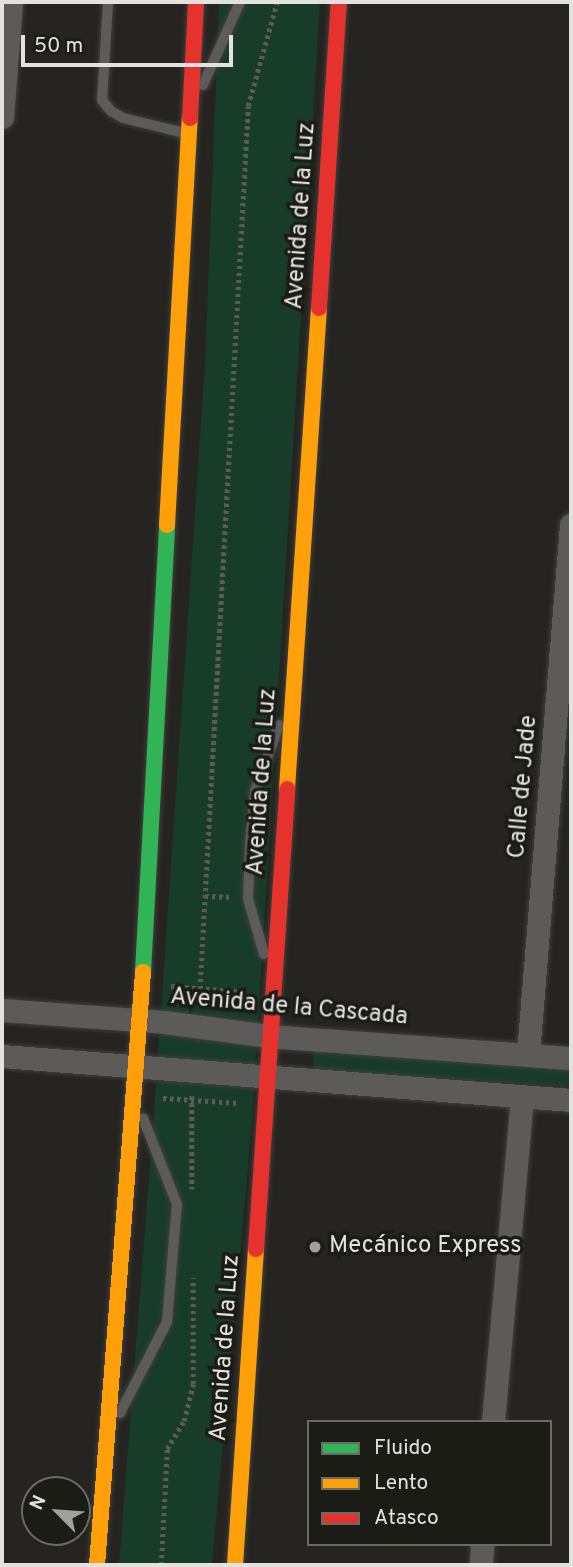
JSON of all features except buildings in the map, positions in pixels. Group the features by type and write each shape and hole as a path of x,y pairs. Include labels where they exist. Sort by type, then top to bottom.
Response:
{"main road":[{"path":"97,1565 134,1096 144,1067 140,1020 196,2"},
{"name":"Avenida de la Luz","path":"235,1565 265,1077 339,2"}],"street":[{"path":"2,117 11,2"},
{"name":"Calle de Jade","path":"528,1054 571,525"},
{"name":"Avenida de la Cascada","path":"2,1010 196,1025 268,1036 571,1058"},
{"path":"2,1056 571,1100"},
{"path":"493,1420 522,1096"},
{"path":"481,1565 482,1546"}],"lane":[{"path":"108,2 102,100 111,111 123,118 188,134"},
{"path":"189,116 240,2"},
{"path":"272,989 248,899 250,844 255,791 293,685"},
{"path":"107,1437 167,1322 177,1204 134,1096"}],"path":[{"path":"196,1025 201,987 247,106 277,2"},
{"path":"142,985 272,989"},
{"path":"134,1096 264,1105"},
{"path":"161,1565 167,1449 184,1421 193,1384"}],"green space":[{"path":"219,2 320,2 252,1122 212,1565 119,1565 155,1100 205,365"},
{"path":"313,1047 571,1064 571,1086 313,1071"}],"traffic: fast":[{"path":"143,972 167,525"}],"traffic: slow":[{"path":"167,525 190,118"},
{"path":"287,789 319,308"},
{"path":"97,1565 143,972"},
{"path":"235,1565 256,1249"}],"traffic: jam":[{"path":"190,118 196,2"},
{"path":"319,308 339,2"},
{"path":"256,1249 287,789"}],"place":[{"name":"Mecánico Express","path":"315,1247"}]}
